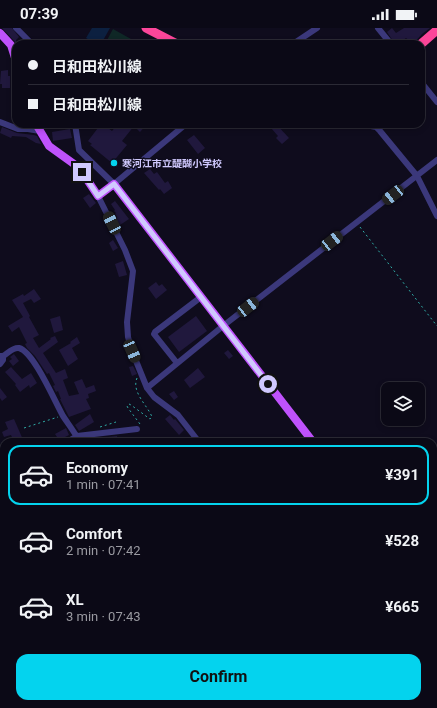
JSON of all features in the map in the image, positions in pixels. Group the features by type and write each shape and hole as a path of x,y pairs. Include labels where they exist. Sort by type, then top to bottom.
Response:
{"highway":[{"path":"146,28 169,40"},
{"path":"425,40 437,30"}],"main road":[{"path":"0,33 12,48"},
{"path":"39,128 49,146 74,164 82,172 98,196 114,184 310,438"}],"street":[{"path":"16,28 28,40"},
{"path":"299,40 318,28"},
{"path":"378,28 388,40"},
{"path":"425,87 437,102"},
{"path":"0,122 12,127"},
{"path":"15,128 33,128"},
{"path":"76,128 79,150 114,184 181,128"},
{"path":"377,128 417,176 437,216"},
{"path":"147,388 437,160"},
{"path":"98,196 125,250 133,271 127,322 128,337 132,351 147,388 154,398 178,415 196,438"},
{"path":"177,363 154,334 201,297"},
{"path":"0,364 3,360 2,356 14,348 23,350 42,376 63,415 78,438"},
{"path":"83,438 137,429"}],"path":[{"path":"356,223 437,326"},
{"path":"137,429 141,426 128,408 127,406 129,404 150,420 152,417 144,405 136,386 136,381 141,373"},
{"path":"24,428 63,415"},
{"path":"100,434 100,427 116,422"}],"green space":[{"path":"113,29 133,40 107,40"}],"water":[{"path":"92,28 110,28 103,40 90,40 86,38"}],"building":[{"path":"2,28 12,28 19,37 16,40 13,40"},
{"path":"392,28 396,33 404,28 430,28 417,40 408,40 406,38 403,40 392,40 387,32"},
{"path":"8,70 8,76 10,76 10,88 2,88 2,84 0,84 1,71"},
{"path":"2,127 17,133 37,136 41,144 36,143 26,137 12,136 11,138 0,133"},
{"path":"98,128 108,128 112,131 115,128 132,128 122,141 127,145 112,163 90,145 92,144 88,141"},
{"path":"136,128 144,128 140,132"},
{"path":"271,128 280,128 289,138 282,144 276,138 278,136"},
{"path":"70,129 72,138 53,141 52,132"},
{"path":"194,135 205,148 198,154 187,140"},
{"path":"150,169 154,174 157,172 165,183 168,181 172,188 164,194 160,189 159,190 144,173"},
{"path":"89,194 96,203 90,208 83,198"},
{"path":"115,201 129,219 120,225 116,219 117,217 114,211 115,210 111,204"},
{"path":"113,240 118,248 113,251 109,243"},
{"path":"123,261 127,275 119,277 115,264"},
{"path":"156,282 159,286 162,284 167,290 156,299 148,288"},
{"path":"34,289 41,299 34,303 31,299 23,303 39,335 33,338 39,348 51,339 50,338 55,336 58,342 43,353 56,373 65,369 68,378 63,380 69,396 79,394 74,382 82,379 86,388 94,385 96,391 88,394 89,398 86,399 91,409 69,417 60,399 58,391 56,392 53,386 55,385 49,373 47,374 35,356 27,348 25,344 27,343 19,327 12,332 8,326 23,317 12,300 23,294 24,296"},
{"path":"60,316 63,330 54,333 50,319"},
{"path":"196,316 207,331 179,352 168,337"},
{"path":"77,337 80,343 72,348 78,359 68,366 59,350 71,343 70,342"},
{"path":"228,350 233,356 229,359 224,353"},
{"path":"14,354 19,361 13,366 9,361 12,359 10,357"},
{"path":"133,366 137,374 132,376 129,367"},
{"path":"11,367 22,379 31,373 37,383 30,388 29,385 20,392 15,385 16,384 5,372"},
{"path":"198,368 205,377 190,388 184,380"},
{"path":"0,388 7,397 2,401 0,398"},
{"path":"174,391 178,397 174,400 169,394"},
{"path":"90,414 94,422 79,431 75,425"},
{"path":"170,415 184,430 179,435 165,419"},
{"path":"14,419 22,438 12,438 11,435 4,437 2,432 8,429 5,422"},
{"path":"66,428 69,435 63,438 58,438 55,434"},
{"path":"117,436 117,438 108,438"}],"place":[{"name":"寒河江市立醍醐小学校","path":"114,163"}],"route":[{"path":"82,172 98,196 114,184 268,384"}]}
